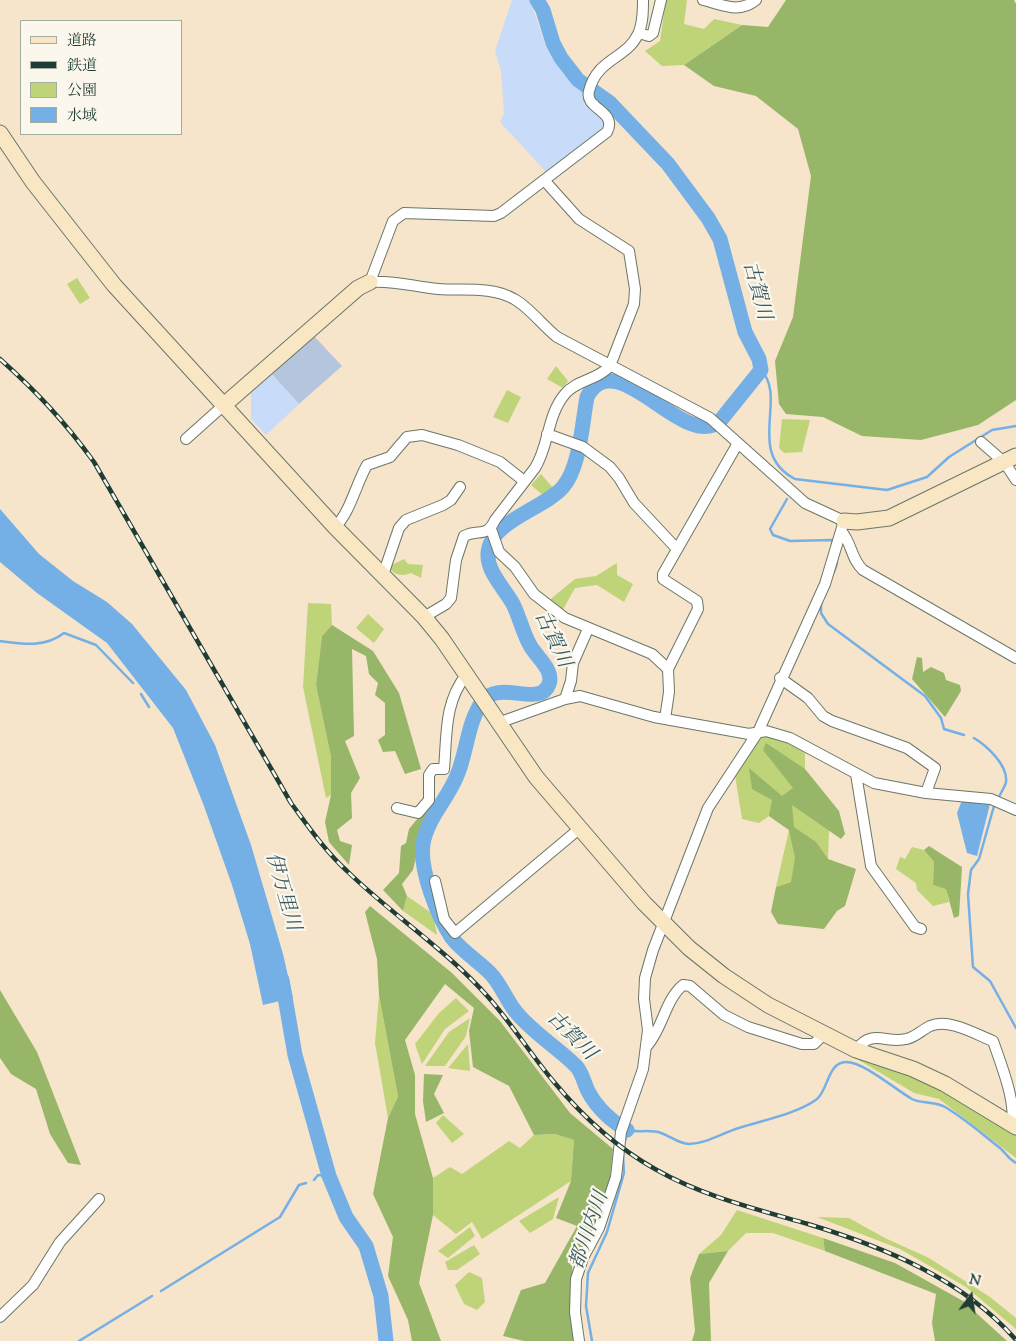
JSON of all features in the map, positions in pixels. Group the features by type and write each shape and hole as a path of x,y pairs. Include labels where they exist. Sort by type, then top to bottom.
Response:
{"street":[{"path":"370,282 394,221 404,212 494,216 502,213 607,132 611,126 609,117 589,99 588,94 593,76 634,42 639,33 643,0"},
{"path":"639,33 649,36 653,33 661,0"},
{"path":"703,0 738,8 746,8 756,0"},
{"path":"0,132 33,182 114,285 334,527 424,617 478,692 523,760 579,829 689,948 724,976 768,1005 856,1050 913,1069 945,1084 1014,1126"},
{"path":"493,536 524,481 540,459 552,418 564,395 570,388 605,373 610,366 634,304 635,289 629,251 579,219 544,180"},
{"path":"186,439 358,288 370,282 383,281 439,289 488,291 507,295 525,308 557,337 710,418 805,504 843,526 855,562 863,570 1016,658"},
{"path":"547,434 578,444 610,467 634,503 677,549"},
{"path":"334,527 343,519 356,484 367,465 390,457 407,437 422,435 458,445 500,462 524,481"},
{"path":"665,719 669,692 668,669 698,609 697,601 663,579 663,574 738,442"},
{"path":"981,442 1010,459 1016,480"},
{"path":"843,526 857,522 889,518 1010,459"},
{"path":"383,575 399,528 406,520 451,500 460,487"},
{"path":"579,1341 575,1312 576,1279 582,1258 599,1228 616,1177 622,1128 643,1069 648,1030 644,999 645,978 708,808 758,732 780,678 825,584 843,526"},
{"path":"424,617 446,604 451,598 456,560 464,536 485,532 493,536 499,552 515,567 534,594 565,618 588,630 652,654 668,669"},
{"path":"565,698 571,681 573,663 588,630"},
{"path":"397,808 418,813 429,800 429,775 433,769 444,769 445,734 448,714 458,686 466,675"},
{"path":"780,678 808,698 823,716 907,748 935,768 926,793"},
{"path":"495,718 565,698 580,696 665,719 749,734 766,732 790,738 874,783 926,793 991,799 1016,810"},
{"path":"856,774 871,866 915,928 922,929"},
{"path":"435,881 444,919 455,933 579,829"},
{"path":"647,1046 657,1035 674,992 683,985 690,986 724,1015 748,1027 802,1044 814,1044 824,1034"},
{"path":"856,1050 861,1042 873,1037 906,1040 932,1025 942,1024 968,1030 993,1042 1002,1066 1014,1116 1014,1126"},
{"path":"0,1316 34,1285 60,1242 99,1199"}],"shaded area":[{"path":"512,0 530,0 546,47 584,92 584,102 605,121 601,131 546,172 500,122 504,114 501,71 495,51"},
{"path":"313,335 342,366 299,404 271,373"},
{"path":"271,373 299,404 266,435 251,419 251,392"}],"green space":[{"path":"666,0 687,0 684,24 704,29 714,19 742,25 684,65 662,66 645,51 660,41"},
{"path":"786,0 1014,0 1016,4 1016,400 978,425 921,440 862,436 823,417 786,414 779,404 775,361 793,317 811,176 798,129 756,96 714,86 684,65 742,25 768,27"},
{"path":"77,278 90,298 80,304 67,284"},
{"path":"556,366 568,381 563,388 547,379"},
{"path":"507,390 521,397 508,423 493,417"},
{"path":"782,419 810,420 802,452 784,453 779,448"},
{"path":"541,474 554,489 545,497 531,485"},
{"path":"404,559 408,564 423,565 421,578 411,573 398,574 388,567"},
{"path":"617,563 617,575 633,584 624,602 597,585 575,588 561,613 547,602 575,579 596,576"},
{"path":"308,603 331,604 332,625 322,636 316,685 331,757 331,795 326,798 303,687"},
{"path":"368,614 384,629 374,643 356,628"},
{"path":"332,625 373,651 399,693 421,769 405,774 395,751 383,752 378,740 385,735 385,703 375,695 378,683 369,674 366,656 352,649 354,736 345,741 360,778 351,793 352,818 337,830 340,841 352,845 349,865 329,842 325,822 331,795 331,757 316,685 322,636"},
{"path":"917,657 922,658 923,672 931,667 944,673 946,680 960,685 961,691 945,717 912,679"},
{"path":"762,735 785,740 805,753 805,769 829,831 828,859 791,882 776,887 789,830 769,816 759,823 742,819 735,775"},
{"path":"766,743 805,769 839,811 845,834 841,839 792,805 794,827 816,842 828,859 856,869 845,906 837,911 824,929 778,924 771,912 776,887 791,882 795,858 789,830 769,816 772,800 752,789 749,768 782,796 793,788 763,750"},
{"path":"433,800 435,810 422,831 413,870 402,884 407,896 403,911 383,890 399,873 401,846 406,843 409,829"},
{"path":"929,846 962,867 959,916 954,918 946,889 933,885 934,862 924,850"},
{"path":"912,847 924,850 934,862 933,885 946,888 949,902 933,906 917,890 916,883 896,869 900,857 905,859"},
{"path":"407,896 433,914 437,935 403,911"},
{"path":"370,906 452,973 500,1021 570,1113 613,1149 610,1178 595,1226 572,1265 575,1341 524,1341 503,1336 521,1290 545,1283 577,1226 556,1218 571,1181 574,1140 555,1134 534,1135 509,1086 473,1067 469,1031 474,1008 445,984 405,1040 415,1075 415,1114 433,1178 433,1215 419,1283 441,1341 412,1341 408,1320 388,1276 393,1237 373,1194 388,1118 398,1097 379,995 377,959 365,912"},
{"path":"0,990 37,1052 81,1165 68,1163 50,1134 36,1089 11,1074 0,1058"},
{"path":"379,995 398,1098 388,1118 375,1043"},
{"path":"456,998 469,1011 445,1029 422,1064 415,1044 439,1013"},
{"path":"470,1018 466,1036 445,1066 425,1066 449,1032"},
{"path":"468,1044 470,1071 448,1068"},
{"path":"847,1053 898,1070 949,1094 1016,1134 1016,1158 939,1099 914,1093"},
{"path":"424,1074 443,1075 434,1094 444,1113 426,1122 423,1101"},
{"path":"443,1115 464,1134 452,1143 436,1123"},
{"path":"555,1134 574,1140 571,1181 482,1239 472,1222 456,1234 433,1215 433,1178 450,1167 462,1174 509,1141 520,1148 534,1135"},
{"path":"559,1197 553,1219 530,1233 519,1221"},
{"path":"737,1210 823,1238 825,1251 773,1233 746,1233 728,1251 699,1254 721,1235"},
{"path":"817,1217 849,1218 885,1238 929,1258 990,1297 1016,1318 1016,1329 966,1287 900,1249"},
{"path":"470,1227 475,1236 448,1258 438,1251"},
{"path":"823,1238 895,1263 963,1301 1007,1341 935,1341 932,1323 936,1294 825,1251"},
{"path":"474,1245 480,1254 457,1270 448,1270 445,1262"},
{"path":"728,1251 709,1283 711,1341 692,1341 695,1331 690,1278 699,1254"},
{"path":"469,1272 482,1278 485,1302 477,1310 464,1304 455,1285"}],"water":[{"path":"0,509 39,554 73,581 107,602 132,624 186,690 215,745 251,845 283,954 293,998 263,1005 250,944 232,885 204,806 173,728 107,643 37,593 0,562"},
{"path":"962,800 990,804 977,856 967,853 957,813"}],"waterway":[{"name":"古賀川","path":"537,0 543,10 553,43 561,58 578,80 609,102 668,164 708,218 720,239 745,332 759,359 761,370 720,421 705,427 688,422 633,388 615,381 600,383 587,397 580,445 569,478 554,495 519,516 497,533 491,543 488,554 490,567 513,604 528,642 547,669 550,679 549,684 544,691 537,694 498,693 489,695 482,702 474,718 458,773 429,825 423,844 424,866 431,892 441,918 452,938 494,977 512,1007 523,1020 578,1068 595,1103 610,1118 627,1130"},
{"path":"761,370 768,382 771,395 769,440 772,455 780,468 795,479 887,490 927,477 949,457 992,430 1016,426"},
{"path":"787,499 770,529 773,535 790,541 833,540 832,544"},
{"path":"834,572 837,563"},
{"path":"821,603 821,613 828,624 925,696 941,718 944,729 964,735"},
{"path":"0,641 33,644 49,641 64,633 96,645 133,683"},
{"path":"141,694 149,707"},
{"path":"974,738 996,757 1004,769 1006,782 999,797"},
{"path":"994,806 979,859 971,870 968,894 973,967 990,981 1016,1028"},
{"name":"伊万里川","path":"282,980 295,1055 329,1176 346,1217 366,1246 381,1296 386,1341"},
{"name":"古賀川","path":"625,1141 627,1130 657,1132 682,1143 695,1144 739,1128 790,1113 817,1099 821,1095 835,1067 840,1063 846,1062 871,1071 912,1099 945,1107 973,1126 1016,1163"},
{"name":"都川内川","path":"592,1341 586,1306 588,1273 607,1232 624,1173 623,1156"},
{"path":"314,1180 318,1175 329,1176"},
{"path":"161,1291 280,1217 299,1185 306,1183"},
{"path":"79,1341 152,1296"}],"railway":[{"path":"0,359 50,408 94,462 291,803 317,838 331,855 364,887 473,981 489,998 554,1082 588,1119 627,1151 673,1179 730,1201 865,1243 921,1268 972,1299 995,1318 1016,1340"}]}
